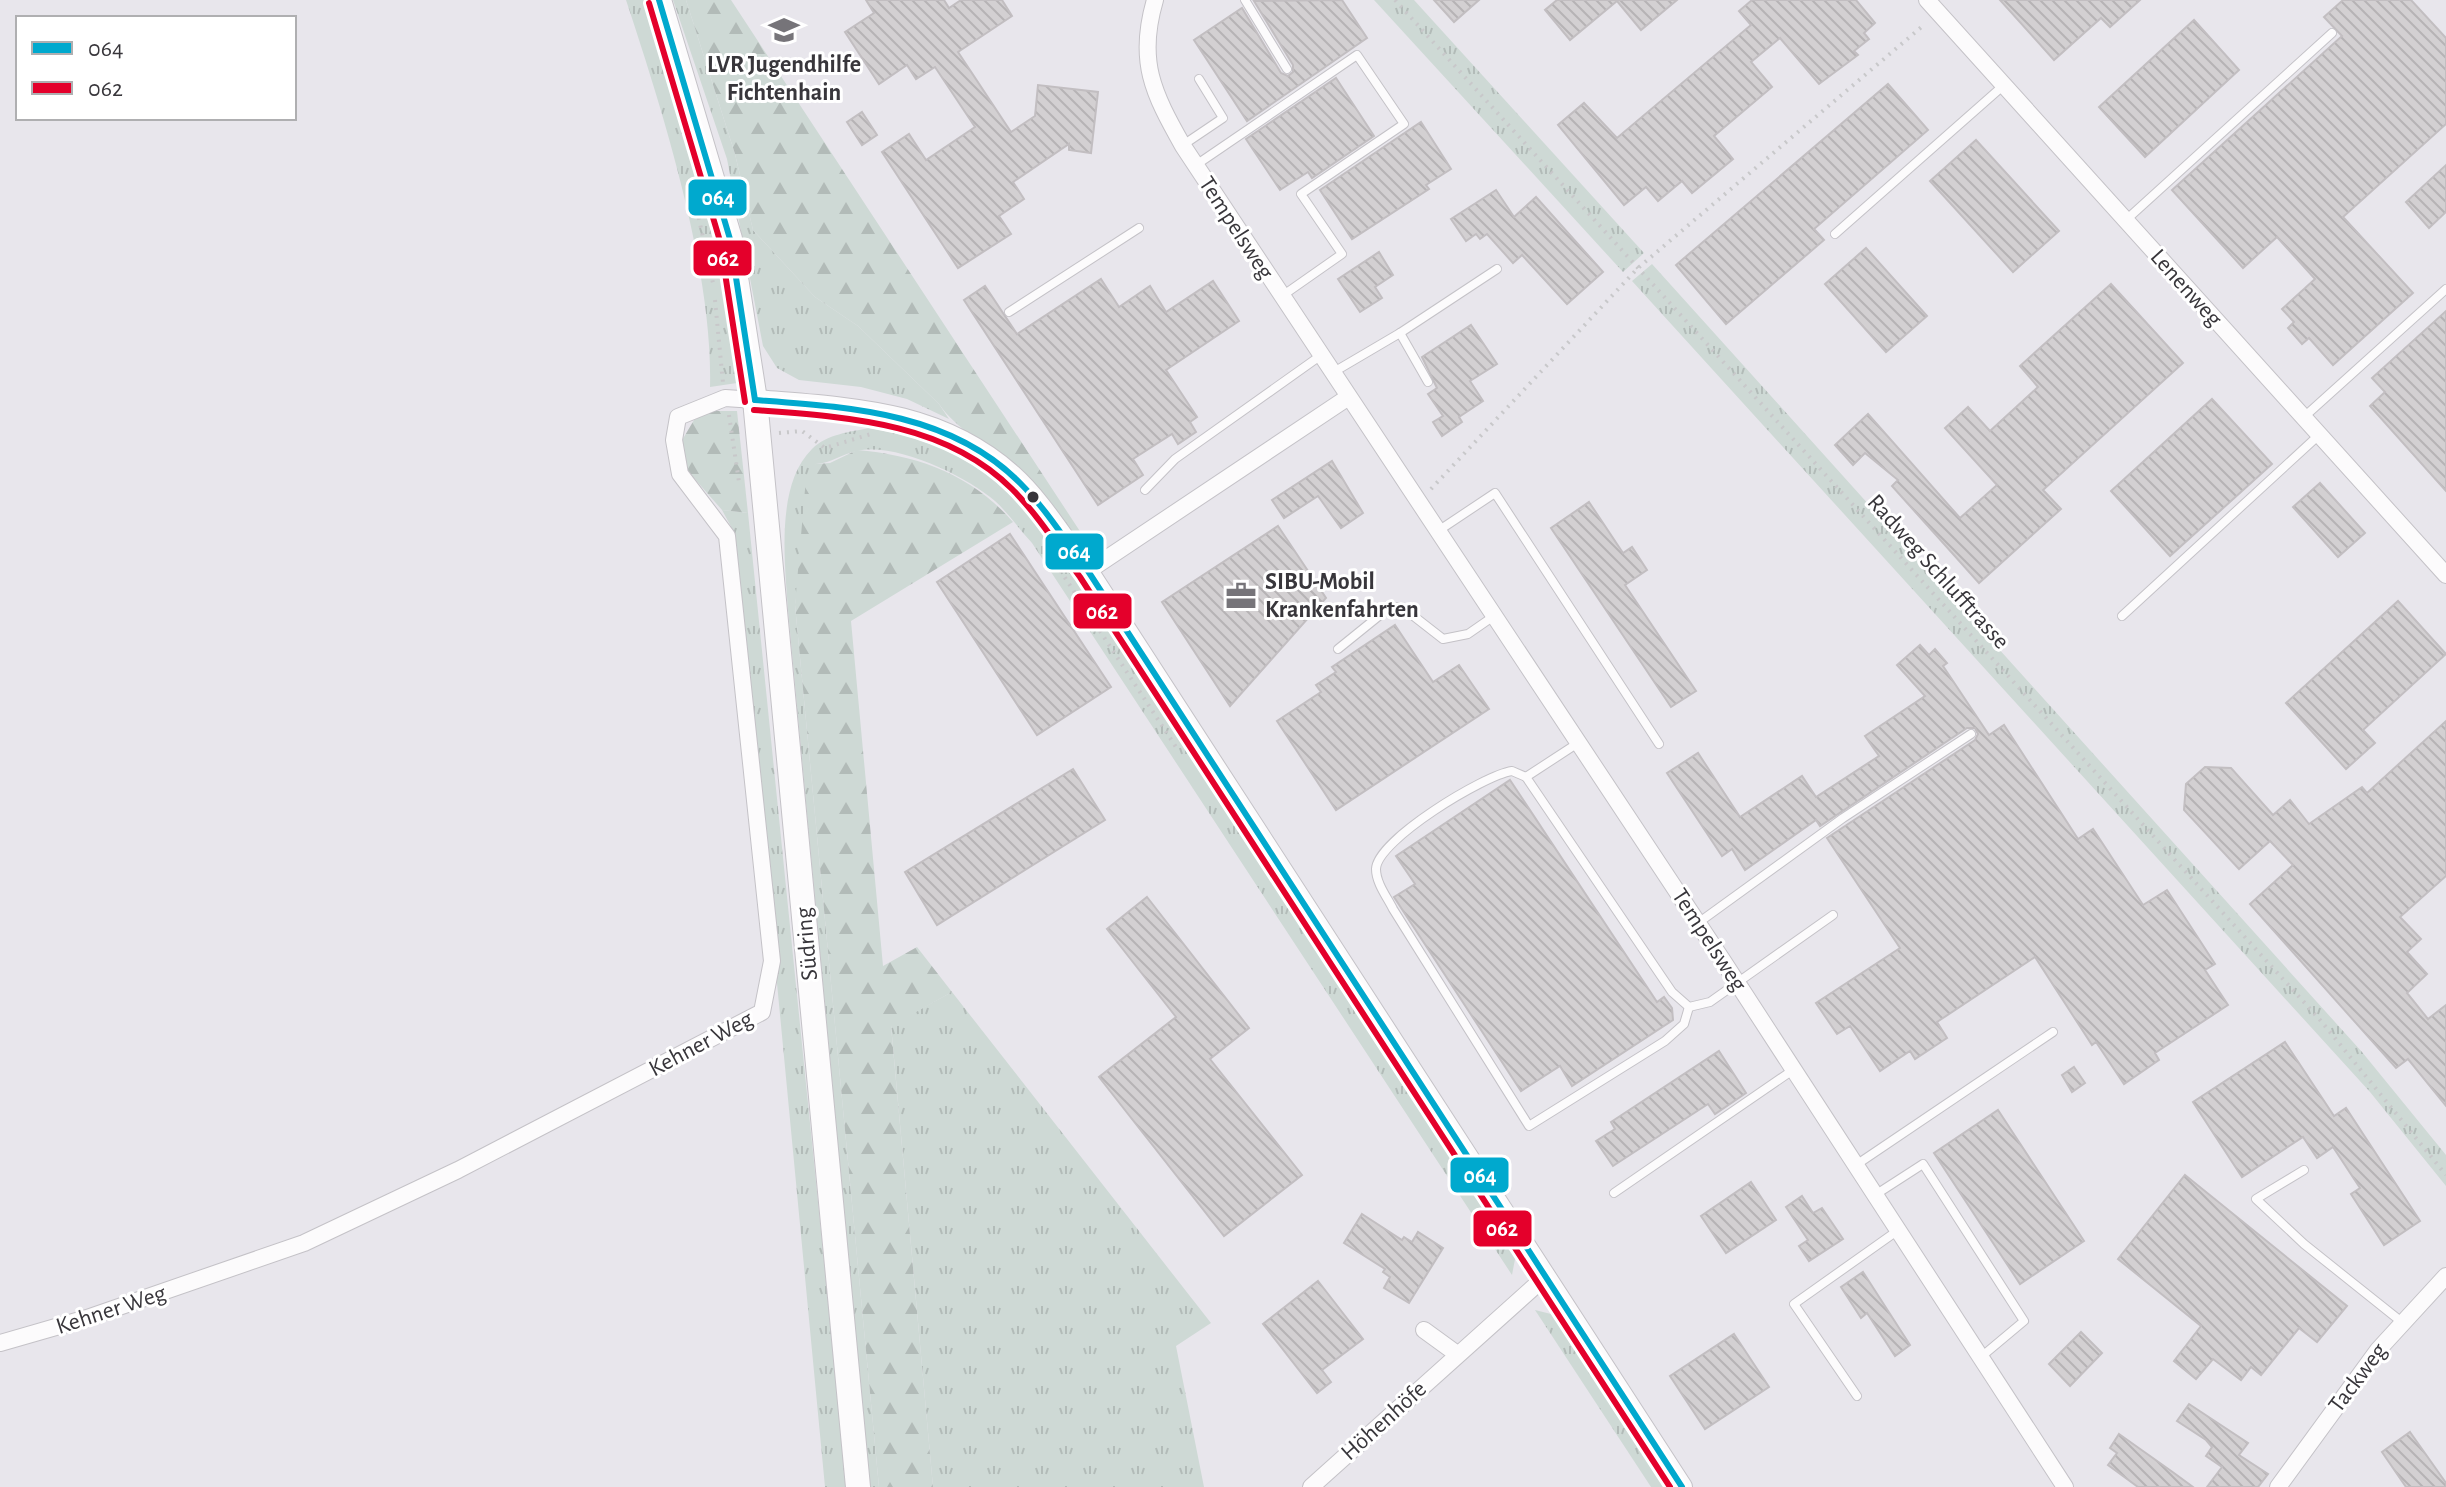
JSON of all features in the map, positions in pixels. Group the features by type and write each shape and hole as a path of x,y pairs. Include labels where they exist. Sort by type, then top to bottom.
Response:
{"main road":[{"name":"Südring","path":"659,0 730,239 755,400 858,1487"}],"street":[{"name":"Tempelsweg","path":"1155,0 1147,49 1149,78 1183,146 1347,398 1737,982 2065,1487"},
{"name":"Lenenweg","path":"1933,6 2446,575"},
{"name":"Kehner Weg","path":"0,1343 116,1309 304,1243 458,1170 762,1012 772,961 727,536 680,474 674,440 678,417 725,398 755,400"},
{"path":"1088,571 1347,398"},
{"path":"755,400 876,410 947,431 1013,476 1088,571 1682,1487"},
{"name":"Tackweg","path":"2278,1487 2378,1350 2446,1276"},
{"name":"Höhenhöfe","path":"1311,1487 1545,1277"},
{"path":"1424,1330 1457,1354"}],"lane":[{"path":"1245,0 1287,69"},
{"path":"2125,220 2332,33"},
{"path":"1196,166 1357,55 1404,124 1301,194 1342,254 1281,297"},
{"path":"1183,146 1223,118 1199,79"},
{"path":"1835,234 2004,85"},
{"path":"1009,312 1139,228"},
{"path":"1331,373 1400,333 1497,269"},
{"path":"2303,417 2446,289"},
{"path":"1400,333 1428,382"},
{"path":"1145,490 1175,459 1320,356"},
{"path":"2122,616 2319,435"},
{"path":"1438,531 1495,493 1659,744"},
{"path":"1338,649 1390,607 1402,607 1443,639 1468,634 1494,616"},
{"path":"1698,923 1843,818 1971,734"},
{"path":"1526,777 1578,743"},
{"path":"1512,771 1526,777 1672,992 1689,1007 1684,1024 1665,1041 1529,1126 1379,883 1376,868 1383,851 1395,838 1483,781 1512,771"},
{"path":"1689,1007 1710,1002 1833,915"},
{"path":"1856,1165 2053,1032"},
{"path":"1614,1193 1794,1070"},
{"path":"1875,1195 1923,1164 2024,1321 1981,1357"},
{"path":"2304,1170 2256,1199 2304,1244 2403,1323"},
{"path":"1857,1396 1794,1304 1898,1230"}],"path":[{"name":"Radweg Schlufftrasse","path":"1395,0 2321,1021 2446,1175"},
{"path":"1418,502 1638,268 1933,6"},
{"path":"733,437 802,431 825,448 870,434 882,436"},
{"path":"1055,563 1182,757"}],"green space":[{"path":"626,0 647,0 677,94 702,189 722,285 737,383 710,387 709,341 703,293 683,192"},
{"path":"673,0 686,0 735,154 753,230 815,297 858,326 939,404 949,419 907,399 861,387 799,380 777,368 763,346 727,159"},
{"path":"686,0 731,0 1089,545 1079,541 1024,475 959,425 858,326 815,297 753,230 735,154"},
{"path":"1374,0 1414,0 1644,253 1623,272"},
{"path":"1652,264 2362,1052 2446,1155 2446,1186 2370,1092 1632,281"},
{"path":"710,411 737,411 748,513 722,510 686,469 681,442 694,420"},
{"path":"869,428 938,447 990,477 1033,520 1077,574 1516,1254 1512,1275 1032,543 995,501 967,481 910,456 873,450 851,452 816,464 795,605 879,1487 870,1487 788,610 785,548 787,504 800,464 812,449 825,440"},
{"path":"857,450 901,457 942,470 980,492 1013,522 851,621 883,966 917,947 952,992 891,1026 933,1487 879,1487 795,605 806,478 816,464 830,463"},
{"path":"722,510 748,513 847,1487 825,1487 734,532"},
{"path":"952,992 1211,1323 1176,1346 1204,1487 933,1487 891,1025"},
{"path":"1535,1310 1555,1315 1668,1487 1651,1487"}],"building":[{"path":"866,0 944,0 949,8 961,0 1002,0 1012,16 958,52 1011,132 1035,116 1038,85 1098,92 1091,153 1069,150 1069,144 1013,182 1024,199 999,216 1011,234 958,268 882,152 909,134 926,160 975,127 935,67 916,79 907,65 879,84 845,32 874,13"},
{"path":"1342,0 1367,38 1247,121 1194,40 1242,8 1281,73 1288,76 1293,72 1293,65 1254,1"},
{"path":"1434,0 1479,0 1454,22"},
{"path":"1557,0 1677,0 1641,30 1617,1 1570,40 1545,10"},
{"path":"1752,0 1856,0 1875,23 1864,33 1869,39 1854,51 1858,55 1819,84 1780,38 1751,62 1772,87 1714,136 1733,159 1692,193 1682,181 1658,201 1646,187 1624,205 1558,125 1584,103 1617,138 1751,25 1739,11"},
{"path":"2000,0 2140,0 2110,27 2101,18 2054,60"},
{"path":"2343,0 2411,0 2446,38 2446,124 2343,217 2413,293 2333,365 2309,338 2302,344 2288,328 2294,322 2282,309 2315,279 2277,237 2243,268 2172,190 2342,36 2324,17"},
{"path":"2194,20 2239,70 2145,157 2099,107"},
{"path":"1336,78 1374,136 1312,178 1308,172 1280,190 1246,139"},
{"path":"1888,84 1928,130 1814,229 1824,240 1726,324 1676,265"},
{"path":"862,112 877,135 862,145 847,122"},
{"path":"1421,122 1451,169 1426,185 1429,189 1352,239 1320,190"},
{"path":"1976,140 2059,231 2013,272 1930,181"},
{"path":"2446,165 2446,212 2429,228 2406,202"},
{"path":"1496,190 1514,217 1536,197 1603,272 1567,304 1522,255 1513,263 1487,234 1480,239 1476,234 1466,241 1451,219"},
{"path":"1866,248 1927,316 1886,352 1825,284"},
{"path":"1379,252 1393,275 1375,287 1382,298 1360,312 1338,279"},
{"path":"1101,279 1119,307 1150,286 1166,312 1213,281 1239,321 1166,370 1197,417 1190,422 1196,432 1178,444 1172,434 1133,459 1143,475 1098,505 964,300 985,286 1017,334"},
{"path":"2111,284 2183,363 2043,490 2061,509 1979,583 1892,486 1898,480 1865,453 1853,465 1835,445 1868,414 1960,518 1997,485 1945,428 1968,407 1990,431 2038,387 2020,366"},
{"path":"2446,311 2446,491 2370,406 2385,392 2372,378"},
{"path":"1471,325 1497,364 1470,381 1483,401 1459,417 1462,422 1442,436 1433,422 1443,416 1428,394 1437,388 1422,357"},
{"path":"2212,399 2272,464 2170,556 2111,491"},
{"path":"1332,461 1363,513 1341,528 1318,496 1284,518 1272,500"},
{"path":"2320,483 2365,533 2338,557 2293,507"},
{"path":"1589,502 1623,553 1632,547 1647,570 1625,585 1696,691 1671,707 1551,528"},
{"path":"1278,526 1326,598 1230,706 1162,602"},
{"path":"1010,534 1111,687 1037,735 937,582"},
{"path":"2398,601 2446,654 2363,730 2375,743 2346,769 2286,703"},
{"path":"1395,625 1433,682 1459,665 1489,709 1336,810 1277,721 1321,692 1316,685 1336,672 1332,667"},
{"path":"1920,645 1929,655 1935,649 1947,663 1943,666 1989,735 2004,725 2078,839 2093,829 2143,905 2167,890 2215,964 2205,970 2228,1005 2155,1053 2159,1060 2124,1084 2096,1042 2092,1045 2035,957 1937,1022 1947,1038 1915,1059 1910,1051 1880,1071 1850,1026 1837,1034 1816,1003 1900,948 1827,838 1975,740 1978,734 1975,728 1967,728 1820,826 1816,820 1745,870 1732,849 1722,856 1667,773 1698,753 1740,817 1802,776 1816,797 1879,756 1865,736 1925,696 1897,665"},
{"path":"2446,721 2446,876 2400,917 2421,939 2407,952 2427,974 2407,993 2428,1019 2446,1005 2446,1106 2408,1059 2396,1068 2250,904 2293,865 2270,841 2239,869 2184,810 2186,784 2205,767 2231,768 2273,815 2290,800 2309,824 2362,787 2367,793"},
{"path":"1073,769 1105,820 937,925 905,872"},
{"path":"1510,780 1657,1002 1664,997 1672,1008 1673,1020 1572,1086 1560,1066 1521,1091 1394,897 1415,884 1396,856"},
{"path":"1147,897 1249,1028 1210,1059 1302,1175 1224,1236 1099,1077 1176,1017 1107,929"},
{"path":"2285,1042 2334,1116 2346,1108 2420,1221 2384,1245 2351,1194 2360,1188 2333,1147 2317,1158 2303,1137 2242,1177 2193,1102"},
{"path":"1719,1051 1746,1093 1715,1114 1708,1104 1613,1166 1596,1141 1615,1129 1611,1122"},
{"path":"2074,1067 2085,1083 2072,1092 2062,1075"},
{"path":"1998,1110 2084,1241 2020,1284 1934,1153"},
{"path":"2185,1175 2347,1306 2317,1342 2299,1328 2261,1375 2251,1367 2241,1380 2213,1359 2196,1379 2174,1361 2201,1326 2118,1259"},
{"path":"1751,1182 1776,1220 1726,1253 1701,1216"},
{"path":"1802,1196 1813,1213 1822,1208 1843,1239 1809,1261 1799,1246 1808,1240 1786,1207"},
{"path":"1362,1214 1402,1240 1404,1237 1412,1242 1418,1232 1443,1248 1409,1303 1384,1288 1390,1277 1383,1272 1385,1269 1344,1243"},
{"path":"1863,1272 1910,1345 1895,1356 1867,1313 1861,1318 1841,1287"},
{"path":"1318,1281 1363,1339 1322,1370 1331,1382 1317,1393 1263,1324"},
{"path":"2081,1332 2102,1353 2070,1386 2049,1364"},
{"path":"1734,1334 1769,1387 1705,1429 1670,1376"},
{"path":"2189,1404 2248,1443 2239,1455 2268,1474 2258,1487 2207,1487 2222,1467 2206,1456 2212,1447 2206,1440 2177,1421"},
{"path":"2410,1432 2446,1487 2406,1487 2382,1452"},
{"path":"2119,1434 2193,1487 2138,1487 2108,1465 2117,1453 2110,1448"}],"transit line":[{"name":"064","path":"659,0 730,239 755,400"},
{"name":"062","path":"649,3 720,241 745,402"},
{"name":"064","path":"755,400 861,411 930,427 992,459 1020,483 1038,504 1088,571 1682,1487"},
{"name":"062","path":"754,410 858,420 924,436 956,449 985,466 1012,489 1030,510 1080,577 1670,1487"}],"place":[{"name":"LVR Jugendhilfe Fichtenhain","path":"784,30"},
{"name":"SIBU-Mobil Krankenfahrten","path":"1241,596"}]}
